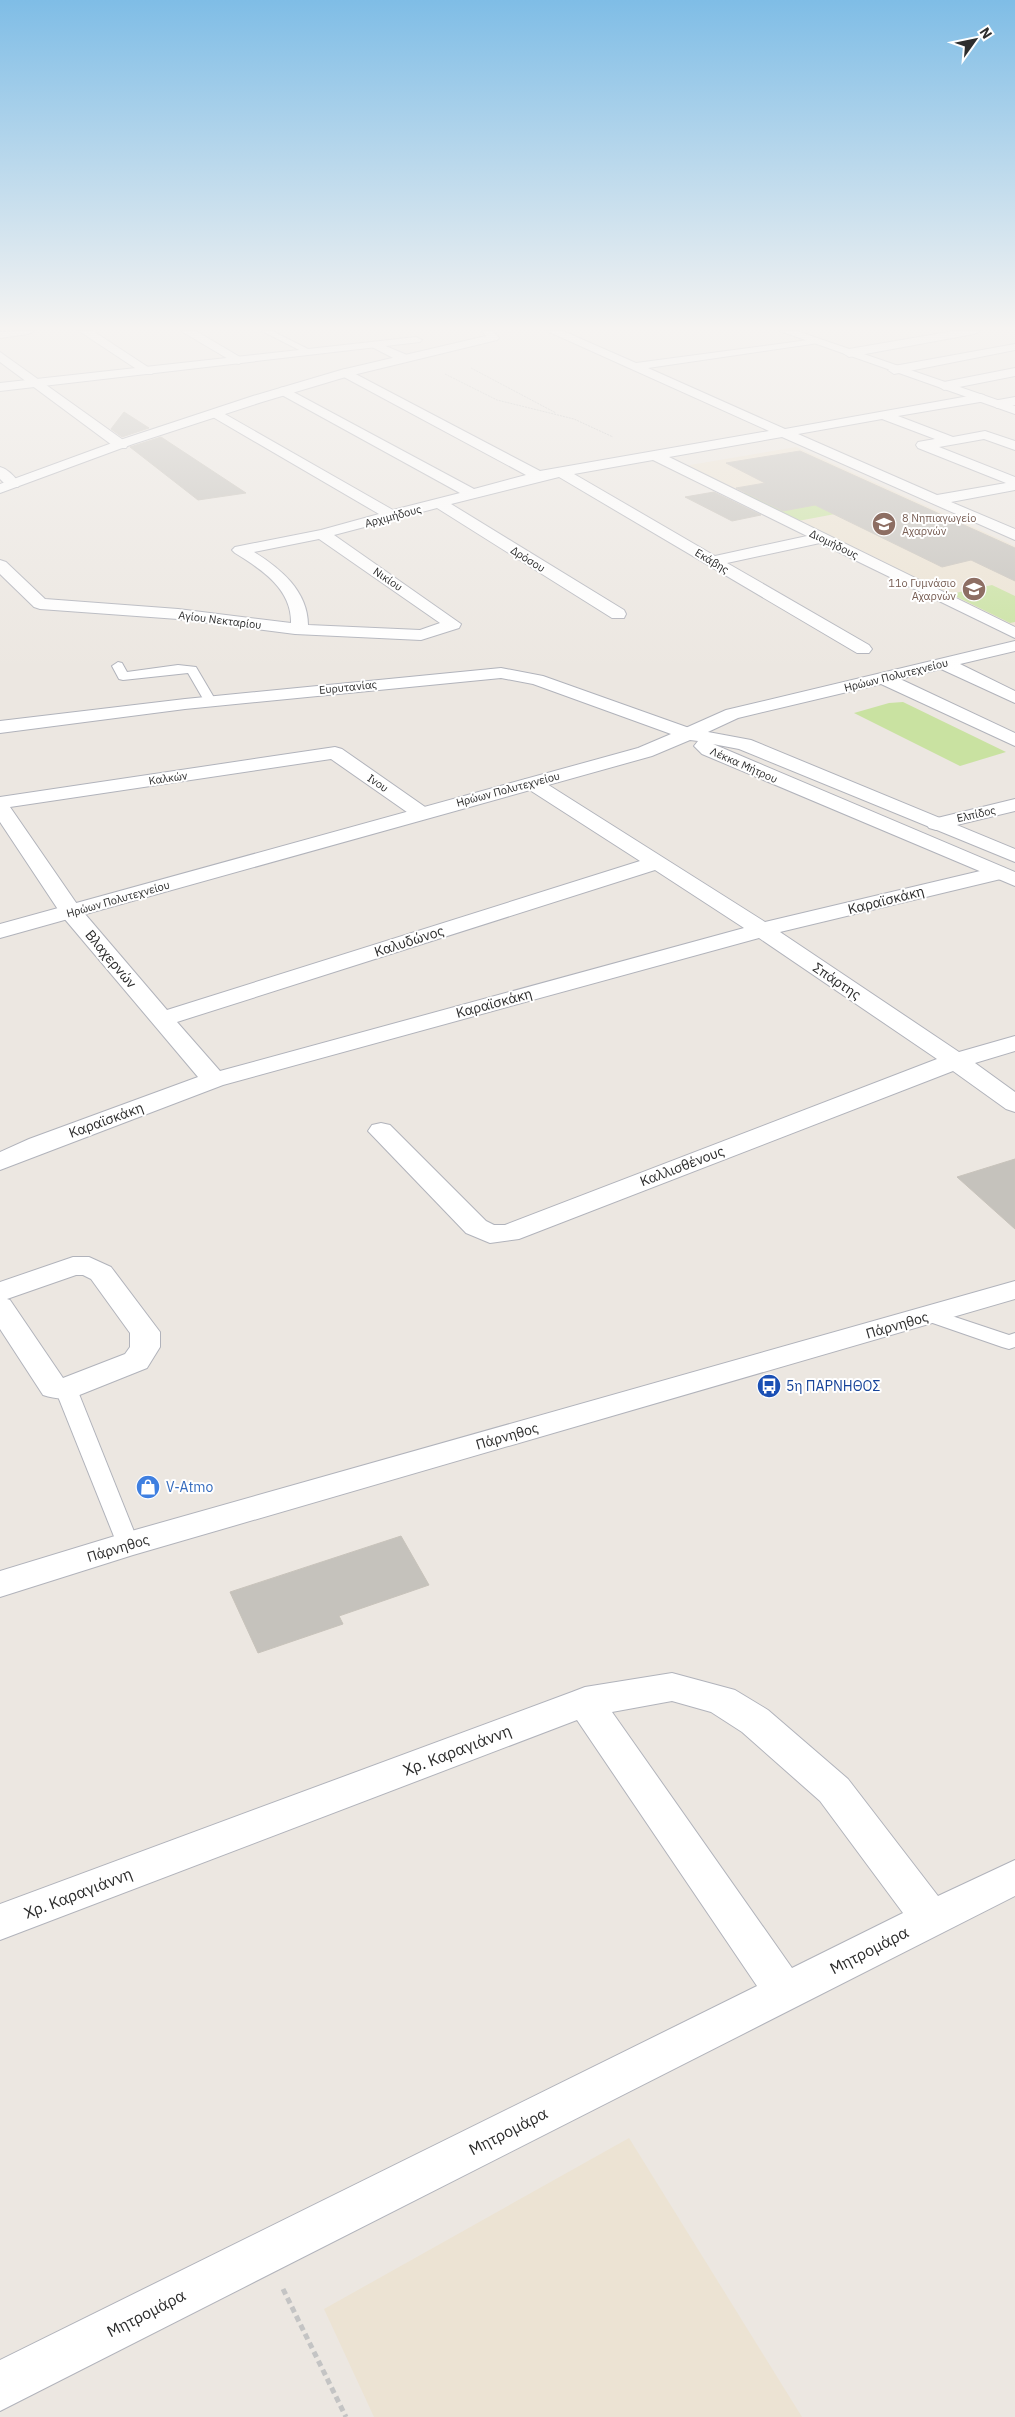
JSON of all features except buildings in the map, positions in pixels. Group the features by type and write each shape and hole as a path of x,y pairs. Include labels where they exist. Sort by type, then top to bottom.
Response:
{"street":[{"path":"0,471 7,487 128,444"},
{"path":"267,444 392,516"},
{"path":"381,444 473,494"},
{"path":"478,444 538,476"},
{"name":"Αρχιμήδους","path":"294,629 300,624 300,613 290,589 269,569 240,550 322,534 538,476 716,444"},
{"path":"809,444 1015,535"},
{"path":"930,444 923,445 1015,482"},
{"name":"Διομήδους","path":"654,455 1015,633"},
{"name":"Εκάβης","path":"561,472 863,649"},
{"path":"936,500 1015,486"},
{"name":"Δρόσου","path":"439,503 618,614"},
{"name":"Νικίου","path":"322,534 453,624"},
{"path":"712,561 822,538"},
{"name":"Αγίου Νεκταρίου","path":"0,565 40,604 178,614 294,629 421,635 453,624"},
{"name":"Ηρώων Πολυτεχνείου","path":"0,931 645,752 732,714 1015,646"},
{"path":"943,663 1015,698"},
{"name":"Ευρυτανίας","path":"0,727 210,701 500,673 537,680 688,734"},
{"path":"883,678 1015,740"},
{"name":"Λέκκα Μήτρου","path":"688,734 744,744 1015,856"},
{"name":"Λέκκα Μήτρου","path":"688,734 709,750 1006,877"},
{"name":"Καλκών","path":"0,803 335,753"},
{"name":"Ινου","path":"335,753 421,813"},
{"name":"Σπάρτης","path":"532,783 761,930 956,1061 1015,1104"},
{"name":"Ελπίδος","path":"936,824 1015,805"},
{"name":"Βλαχερνών","path":"0,807 72,912 214,1080"},
{"name":"Καλυδώνος","path":"162,1020 656,862"},
{"name":"Καραϊσκάκη","path":"0,1162 38,1145 214,1080 761,930 1006,877"},
{"name":"Καλλισθένους","path":"381,1131 476,1227 490,1234 509,1232 956,1061 1015,1042"},
{"path":"0,1292 73,1266 89,1266 101,1273 146,1332 145,1347 136,1361 66,1389 54,1388 0,1307"},
{"name":"Πάρνηθος","path":"0,1584 128,1544 932,1316 1015,1290"},
{"name":"Χρ. Καραγιάννη","path":"0,1922 585,1702 672,1687 722,1700 755,1721 834,1790 931,1919"},
{"path":"585,1702 784,1992"},
{"name":"Μητρομάρα","path":"0,2386 1015,1877"}],"lane":[{"path":"118,666 123,676 178,669 192,670 210,701"},
{"path":"932,1316 1009,1342 1015,1340"},
{"path":"66,1389 128,1544"}],"path":[{"path":"620,444 628,455 635,459"},
{"path":"266,2253 346,2417"}],"shaded area":[{"path":"796,447 1015,546 1015,629 684,466"},
{"path":"629,2138 802,2417 374,2417 324,2309"}],"green space":[{"path":"779,487 835,514 798,521 742,493"},
{"path":"992,585 1015,596 1015,622 1010,623 951,594"},
{"path":"903,702 1006,752 960,766 854,713 889,703"}],"place":[{"name":"8 Νηπιαγωγείο Αχαρνών","path":"884,524"},
{"name":"11ο Γυμνάσιο Αχαρνών","path":"974,589"},
{"name":"5η ΠΑΡΝΗΘΟΣ","path":"769,1386"},
{"name":"V-Atmo","path":"148,1487"}]}
